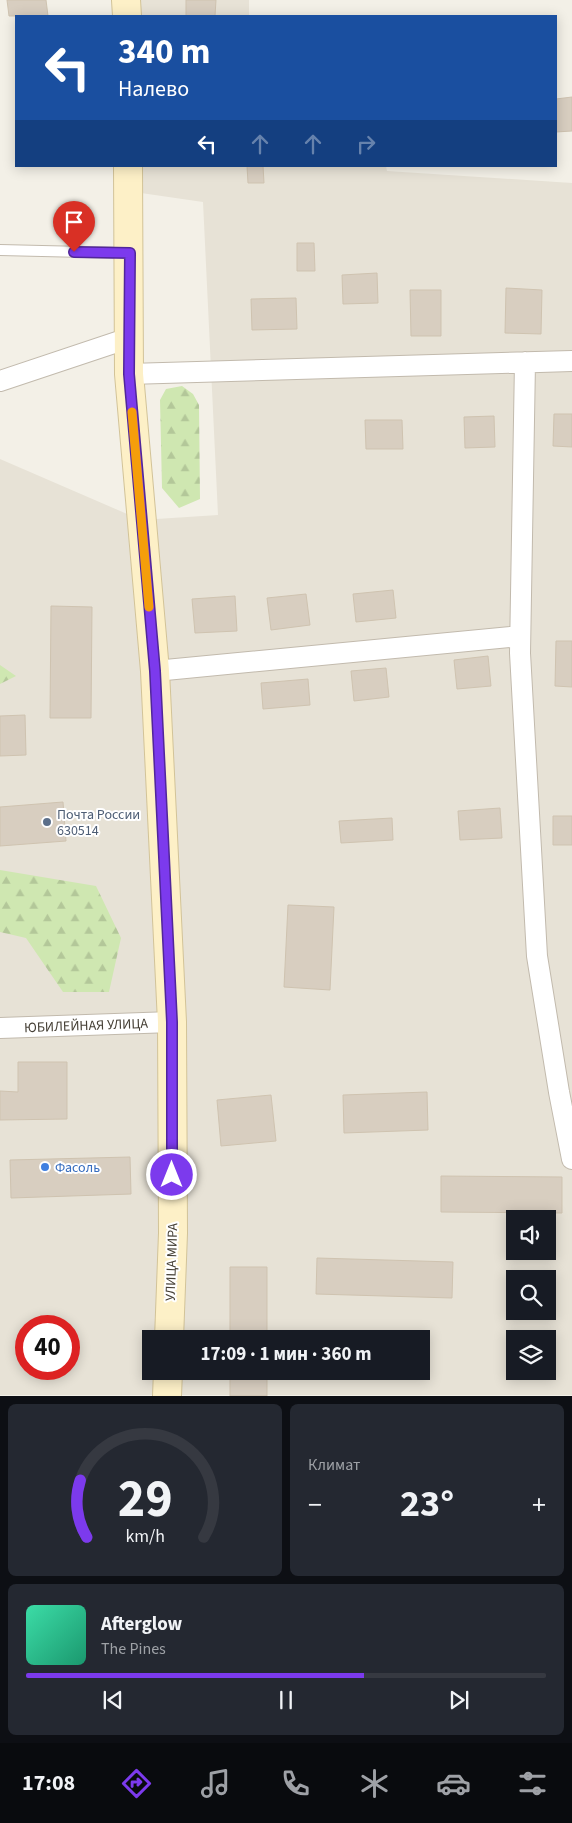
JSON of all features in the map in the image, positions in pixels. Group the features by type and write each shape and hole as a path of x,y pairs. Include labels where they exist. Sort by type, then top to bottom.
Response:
{"street":[{"path":"126,0 126,15"},
{"name":"УЛИЦА МИРА","path":"128,167 130,253 129,374 155,671 172,1022 173,1233 169,1330"},
{"path":"0,381 129,338"},
{"path":"129,374 572,361"},
{"path":"525,362 520,636 537,956 558,1092 572,1159"},
{"path":"155,671 520,636"},
{"name":"ЮБИЛЕЙНАЯ УЛИЦА","path":"0,1028 172,1022"},
{"path":"167,1396 168,1380"}],"lane":[{"path":"0,250 130,253"}],"shaded area":[{"path":"141,0 249,0 249,15 141,15"},
{"path":"141,167 386,167 387,171 572,183 572,1395 0,1395 0,459 141,520 218,515 203,202 141,193"}],"green space":[{"path":"182,386 193,394 199,405 200,499 179,508 162,488 160,400 166,389"},
{"path":"0,665 16,676 0,684"},
{"path":"0,870 96,886 121,938 109,992 63,992 26,938 0,932"}],"building":[{"path":"7,0 46,0 48,15 9,16"},
{"path":"186,0 216,0 215,15 186,15"},
{"path":"572,97 572,131 557,132 557,99"},
{"path":"247,167 263,167 264,183 248,183"},
{"path":"297,243 314,243 315,271 297,271"},
{"path":"377,273 378,303 343,304 342,275"},
{"path":"506,288 542,290 541,334 505,333"},
{"path":"410,290 441,290 441,336 411,336"},
{"path":"296,298 297,329 252,330 251,299"},
{"path":"554,414 572,414 572,447 553,446"},
{"path":"494,416 495,447 465,448 464,417"},
{"path":"365,420 402,420 403,449 366,449"},
{"path":"393,590 396,618 356,622 353,594"},
{"path":"306,594 310,625 271,630 267,598"},
{"path":"235,596 237,631 195,633 192,599"},
{"path":"51,606 92,607 91,718 50,718"},
{"path":"556,641 572,641 572,687 555,686"},
{"path":"488,656 491,686 457,689 454,660"},
{"path":"386,668 389,697 354,701 351,671"},
{"path":"308,679 310,705 263,709 261,683"},
{"path":"25,715 26,755 0,756 0,716"},
{"path":"63,802 66,841 0,846 0,807"},
{"path":"500,808 502,838 460,840 458,811"},
{"path":"553,816 572,816 572,845 553,845"},
{"path":"392,818 393,840 341,843 339,821"},
{"path":"288,905 334,907 330,990 284,987"},
{"path":"18,1062 67,1062 67,1119 0,1120 0,1091 18,1092"},
{"path":"427,1092 428,1130 344,1133 343,1095"},
{"path":"271,1095 276,1141 221,1146 217,1100"},
{"path":"130,1157 131,1194 11,1198 10,1160"},
{"path":"441,1176 562,1177 562,1213 556,1213 556,1210 506,1210 506,1213 441,1212"},
{"path":"317,1258 453,1262 452,1298 316,1294"},
{"path":"230,1267 267,1267 267,1330 230,1330"},
{"path":"230,1380 267,1380 267,1396 230,1396"}],"slow traffic":[{"path":"132,412 149,607"}],"place":[{"name":"Почта России 630514","path":"47,822"},
{"name":"Фасоль","path":"45,1167"}],"route":[{"path":"74,252 130,253 129,374 155,671 172,1022 172,1175"}]}
